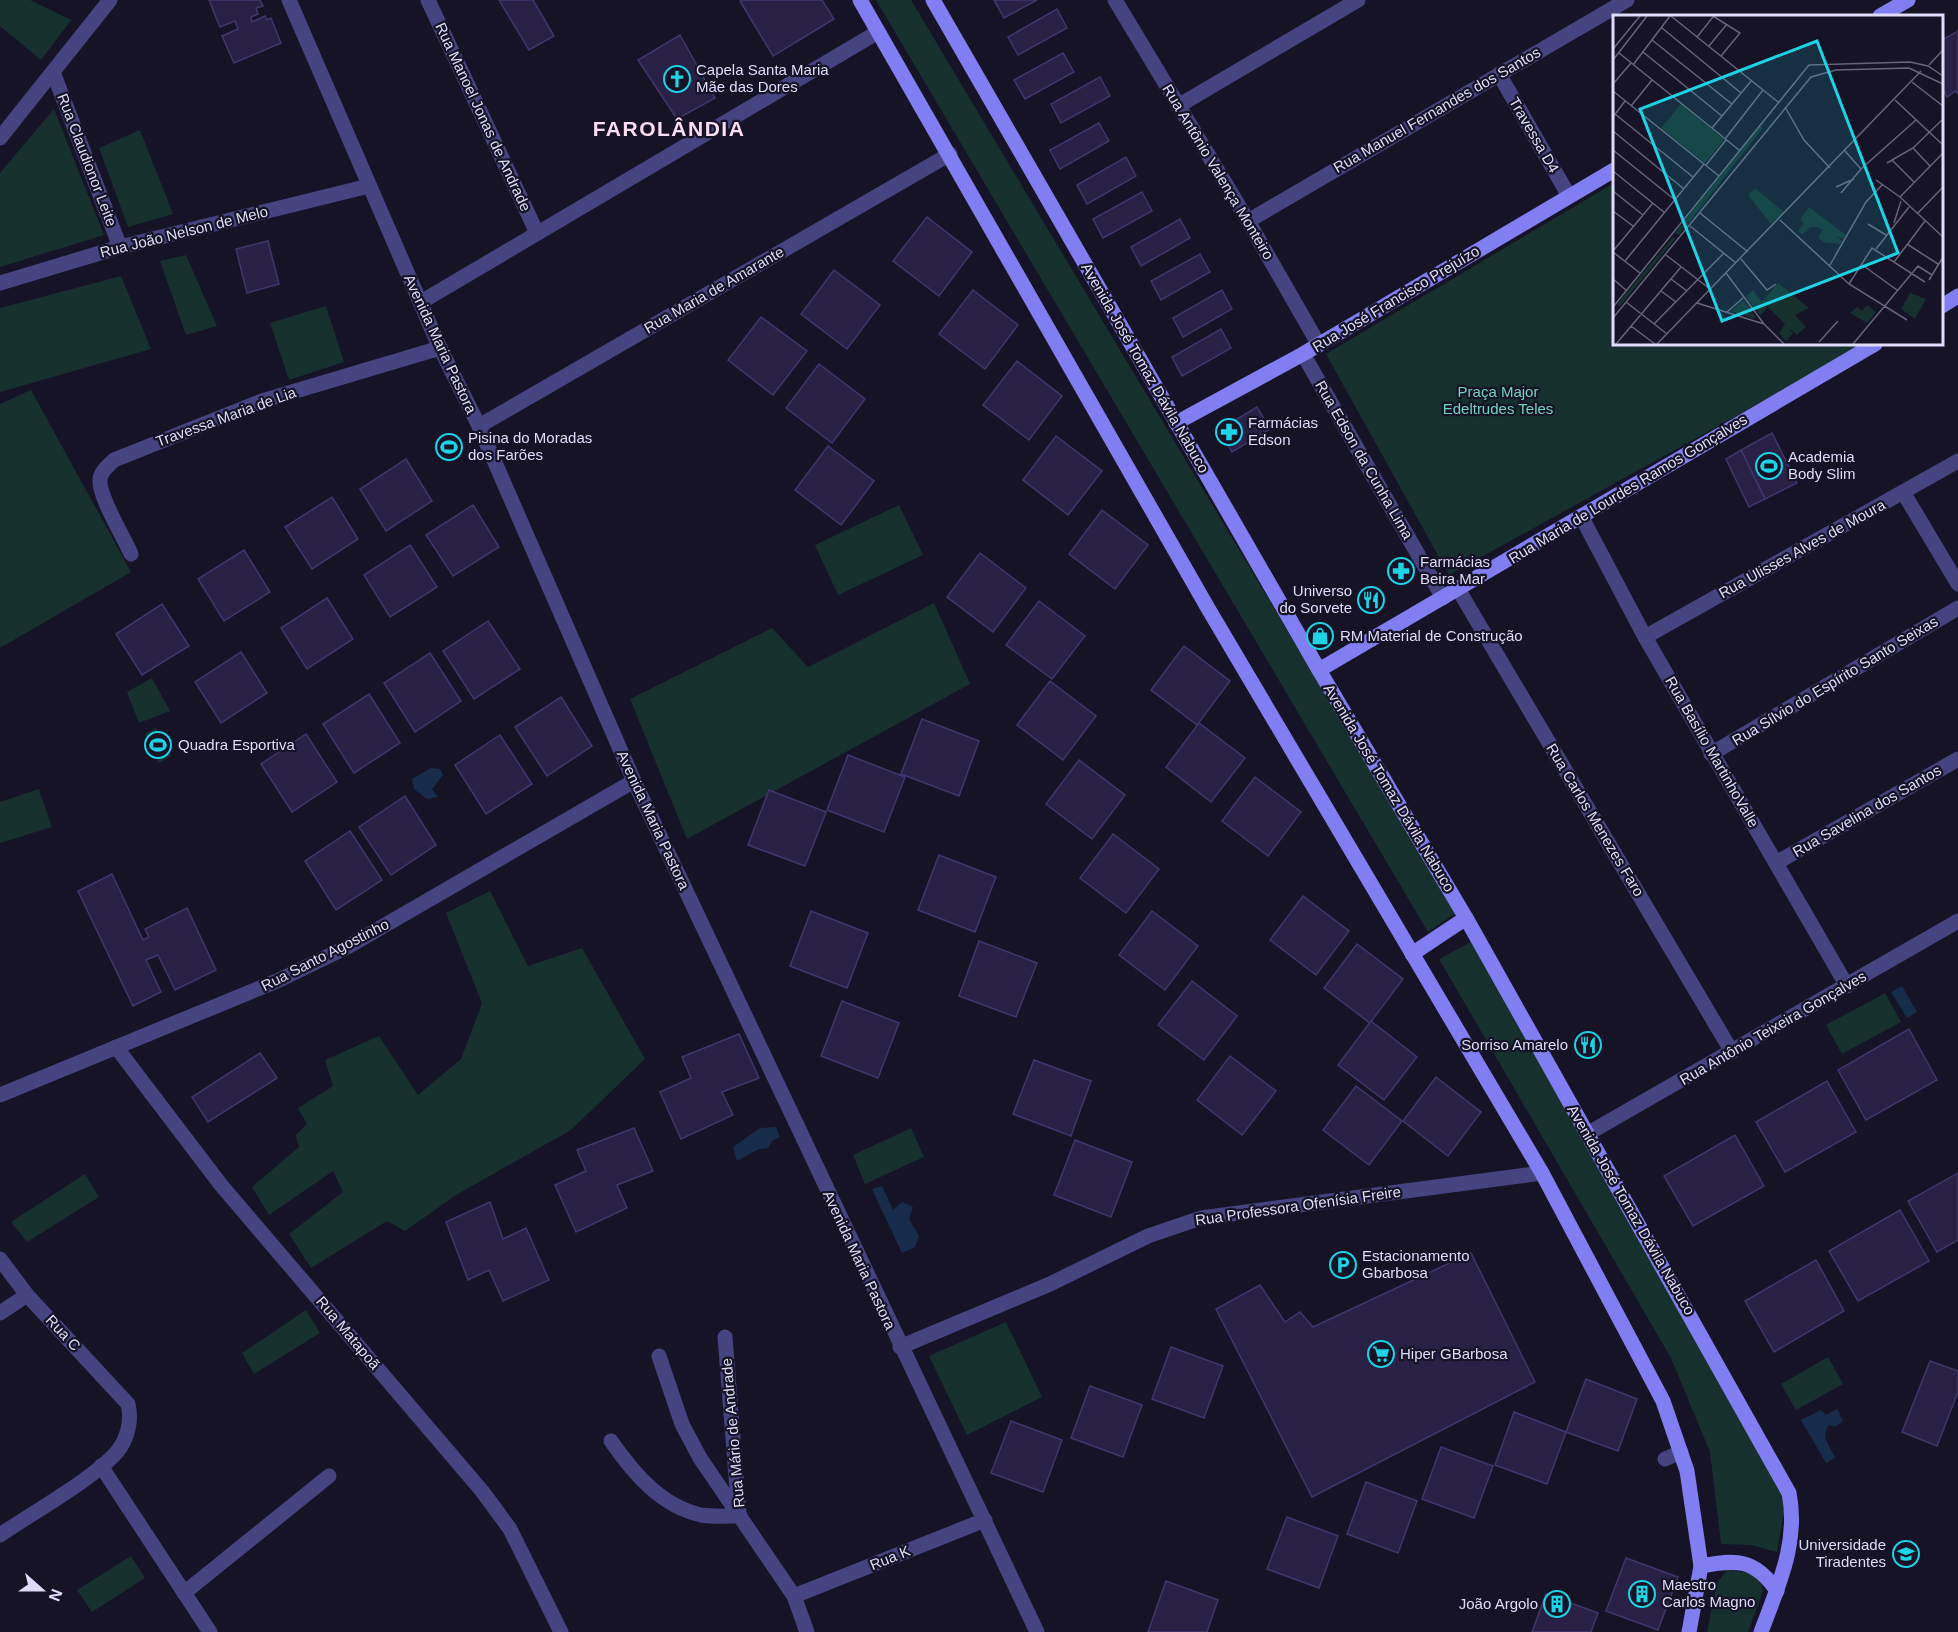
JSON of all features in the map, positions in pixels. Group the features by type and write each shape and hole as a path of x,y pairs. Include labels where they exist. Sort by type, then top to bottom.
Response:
{"main road":[{"path":"860,0 1209,610 1542,1173 1664,1401 1687,1471 1701,1566 1689,1632"},
{"name":"Avenida José Tomaz Dávila Nabuco","path":"933,0 1319,670 1466,918 1789,1493 1793,1515 1792,1531 1777,1591 1761,1632"},
{"path":"1882,15 1908,0"},
{"name":"Rua José Francisco Prejuízo","path":"1176,423 1319,345 1613,171"},
{"path":"1943,305 1958,296"},
{"name":"Rua Maria de Lourdes Ramos Gonçalves","path":"1319,670 1873,345"},
{"path":"1412,954 1466,918"},
{"path":"1701,1566 1730,1561 1748,1564 1762,1570 1777,1591"}],"street":[{"path":"0,138 110,0"},
{"name":"Rua Manoel Jonas de Andrade","path":"428,0 537,233"},
{"name":"Rua Antônio Valença Monteiro","path":"1115,0 1248,221 1319,345"},
{"path":"1178,106 1358,0"},
{"name":"Rua Manuel Fernandes dos Santos","path":"1248,221 1627,0"},
{"name":"Avenida Maria Pastora","path":"292,1 440,348 479,426 634,781 900,1347 1037,1632"},
{"path":"421,302 878,32"},
{"name":"Rua Claudionor Leite","path":"53,72 120,247"},
{"name":"Travessa D4","path":"1500,74 1569,196"},
{"name":"Rua Maria de Amarante","path":"479,426 950,154"},
{"name":"Rua João Nelson de Melo","path":"0,283 120,247 369,186"},
{"name":"Travessa Maria de Lia","path":"131,554 102,491 100,479 104,469 114,460 262,402 440,348"},
{"name":"Rua Edson da Cunha Lima","path":"1303,354 1443,598"},
{"name":"Rua Ulisses Alves de Moura","path":"1645,637 1958,460"},
{"path":"1904,492 1958,585"},
{"name":"Rua Basílio MartinhoValle","path":"1581,516 1645,637 1711,754 1847,986"},
{"name":"Rua Carlos Menezes Faro","path":"1458,589 1732,1052"},
{"name":"Rua Sílvio do Espírito Santo Seixas","path":"1711,754 1958,608"},
{"name":"Rua Savelina dos Santos","path":"1776,862 1958,759"},
{"name":"Rua Santo Agostinho","path":"0,1095 276,981 349,946 634,781"},
{"name":"Rua Antônio Teixeira Gonçalves","path":"1587,1134 1958,921"},
{"name":"Rua Matapoã","path":"116,1047 221,1185 482,1491 510,1529 561,1632"},
{"name":"Rua Professora Ofenísia Freire","path":"900,1347 1050,1284 1148,1236 1201,1218 1542,1173"},
{"name":"Rua C","path":"0,1259 27,1295 129,1404 131,1417 126,1437 118,1451 101,1466"},
{"path":"0,1313 27,1295"},
{"name":"Rua Mário de Andrade","path":"611,1442 645,1484 666,1500 702,1515 740,1516 725,1337"},
{"path":"659,1356 682,1424 700,1458 794,1596 807,1632"},
{"path":"1665,1459 1681,1452"},
{"path":"0,1535 101,1466 210,1632"},
{"path":"184,1593 329,1476"},
{"name":"Rua K","path":"794,1596 985,1520"}],"green space":[{"path":"0,0 30,0 71,20 41,60 0,26"},
{"path":"876,0 911,0 1456,913 1428,932"},
{"path":"54,109 104,235 0,267 0,173"},
{"path":"140,130 173,214 128,227 99,148"},
{"name":"Praça Major Edeltrudes Teles","path":"1613,184 1613,345 1864,345 1449,575 1326,354"},
{"path":"186,255 217,326 186,335 160,261"},
{"path":"121,276 151,349 0,392 0,308"},
{"path":"326,306 344,362 289,380 270,323"},
{"path":"31,390 131,572 0,648 0,404"},
{"path":"899,505 923,555 838,595 815,545"},
{"path":"934,603 970,684 687,839 630,699 772,628 808,667"},
{"path":"152,678 170,711 139,723 127,692"},
{"name":"Quadra Esportiva","path":"156,728 171,756 159,763 145,734"},
{"path":"39,789 52,827 0,843 0,802"},
{"path":"490,891 528,966 582,948 645,1059 571,1130 456,1195 405,1231 387,1221 311,1268 289,1234 343,1192 333,1171 269,1215 252,1187 299,1147 296,1135 307,1124 298,1108 333,1086 325,1060 379,1036 418,1095 461,1059 482,1003 446,913"},
{"path":"1471,942 1779,1483 1784,1511 1777,1552 1751,1545 1721,1544 1710,1452 1671,1358 1439,959"},
{"path":"1885,993 1901,1022 1842,1054 1826,1025"},
{"path":"911,1128 924,1157 865,1184 853,1155"},
{"path":"85,1174 99,1197 27,1242 11,1222"},
{"path":"306,1310 320,1333 254,1374 242,1353"},
{"path":"1006,1322 1042,1397 967,1435 929,1356"},
{"path":"1828,1357 1843,1384 1796,1410 1781,1384"},
{"path":"131,1556 145,1578 92,1612 77,1590"},
{"path":"1727,1570 1750,1573 1760,1578 1763,1591 1748,1632 1707,1632 1717,1583"}],"water":[{"path":"431,768 440,769 443,775 432,789 438,797 427,799 414,789 412,779"},
{"path":"1902,986 1917,1012 1907,1018 1891,992"},
{"path":"776,1127 780,1137 772,1141 768,1148 759,1149 737,1161 733,1147 760,1128"},
{"path":"882,1186 893,1210 902,1202 913,1207 909,1219 919,1236 915,1247 902,1253 872,1189"},
{"path":"1837,1409 1843,1421 1835,1427 1829,1425 1826,1430 1827,1442 1835,1458 1826,1463 1801,1420 1821,1410 1826,1415"}],"building":[{"path":"209,0 260,0 263,6 256,8 258,14 251,17 252,22 265,16 267,20 271,18 281,43 234,63 222,36 238,29 235,21 220,27"},
{"path":"499,0 533,0 554,36 529,50"},
{"path":"822,0 834,19 773,56 740,1"},
{"path":"994,0 1037,0 1004,18"},
{"path":"1057,9 1067,28 1018,55 1008,37"},
{"path":"1958,31 1958,94 1956,91 1947,97 1943,89 1943,39"},
{"name":"Capela Santa Maria Mãe das Dores","path":"680,35 715,98 677,119 638,60"},
{"path":"1063,53 1074,72 1025,99 1014,80"},
{"path":"1100,77 1110,96 1061,123 1051,104"},
{"path":"1099,123 1109,141 1060,169 1050,150"},
{"path":"1126,157 1136,176 1087,204 1077,185"},
{"path":"1142,192 1152,211 1103,238 1093,219"},
{"path":"927,217 972,252 939,296 893,261"},
{"path":"1180,219 1190,238 1141,266 1131,247"},
{"path":"268,241 279,284 247,293 236,249"},
{"path":"1200,254 1210,272 1161,300 1151,281"},
{"path":"834,270 880,305 847,349 801,314"},
{"path":"973,290 1018,325 985,369 939,334"},
{"path":"1222,290 1232,309 1183,337 1173,318"},
{"path":"761,317 807,351 773,395 728,360"},
{"path":"1221,329 1231,348 1182,376 1172,357"},
{"path":"1017,361 1062,396 1029,440 983,405"},
{"path":"819,364 865,399 832,443 786,408"},
{"path":"1257,407 1270,429 1232,452 1219,430"},
{"name":"Academia Body Slim","path":"1772,433 1797,483 1765,499 1741,450"},
{"path":"1056,436 1102,471 1068,515 1023,480"},
{"path":"828,446 874,481 841,525 795,490"},
{"path":"1741,450 1765,499 1749,507 1726,459"},
{"path":"406,459 432,501 386,531 360,489"},
{"path":"332,497 358,539 312,569 285,527"},
{"path":"473,505 499,547 453,576 426,535"},
{"path":"1102,510 1148,545 1115,589 1069,554"},
{"path":"410,545 437,587 390,617 364,575"},
{"path":"244,550 270,592 224,621 198,579"},
{"path":"980,553 1026,588 993,632 947,597"},
{"path":"327,598 353,639 307,669 281,628"},
{"path":"1039,601 1085,636 1052,679 1006,645"},
{"path":"162,604 189,646 142,675 116,634"},
{"path":"488,621 520,669 474,699 443,651"},
{"path":"1184,646 1230,681 1197,725 1151,690"},
{"path":"241,652 267,693 221,723 195,682"},
{"path":"430,653 461,701 415,732 384,683"},
{"path":"1050,681 1096,716 1063,760 1017,725"},
{"path":"369,694 400,743 354,773 323,724"},
{"path":"561,697 592,746 547,776 515,727"},
{"path":"922,719 979,741 959,796 901,774"},
{"path":"1199,723 1245,758 1211,802 1166,767"},
{"path":"306,734 337,782 292,812 261,764"},
{"path":"500,735 532,784 486,814 455,765"},
{"path":"848,755 905,777 884,832 827,810"},
{"path":"1079,760 1125,795 1092,839 1046,804"},
{"path":"1255,777 1301,812 1268,856 1222,821"},
{"path":"769,790 826,812 805,866 748,845"},
{"path":"405,796 436,845 391,875 359,827"},
{"path":"350,831 382,880 336,910 305,861"},
{"path":"1113,834 1159,869 1126,913 1080,878"},
{"path":"939,855 996,877 975,932 918,910"},
{"path":"112,874 143,940 149,937 145,929 187,908 216,970 175,990 158,955 146,960 161,992 133,1006 78,891"},
{"path":"1303,896 1349,931 1316,975 1270,940"},
{"path":"811,911 868,933 847,988 790,966"},
{"path":"1152,911 1198,946 1165,990 1119,955"},
{"path":"979,941 1037,963 1016,1017 959,996"},
{"path":"1357,944 1403,979 1370,1023 1324,988"},
{"path":"1192,981 1237,1016 1204,1060 1158,1025"},
{"path":"842,1001 899,1023 878,1078 821,1056"},
{"path":"1371,1021 1417,1057 1384,1100 1338,1065"},
{"path":"1909,1029 1937,1080 1866,1120 1838,1070"},
{"path":"739,1034 759,1078 722,1092 733,1115 681,1139 660,1092 691,1078 682,1057"},
{"path":"260,1053 277,1078 208,1122 192,1097"},
{"path":"1230,1056 1276,1091 1242,1135 1197,1100"},
{"path":"1034,1060 1091,1081 1071,1136 1013,1114"},
{"path":"1436,1077 1481,1112 1448,1156 1403,1121"},
{"path":"1827,1081 1856,1132 1785,1172 1756,1122"},
{"path":"1356,1086 1402,1121 1369,1165 1323,1130"},
{"path":"634,1128 653,1171 617,1185 627,1208 576,1232 555,1185 586,1171 577,1150"},
{"path":"1735,1135 1764,1186 1693,1226 1664,1176"},
{"path":"1075,1140 1132,1162 1111,1217 1054,1195"},
{"path":"1958,1173 1958,1240 1937,1252 1908,1201"},
{"path":"490,1202 503,1239 526,1228 549,1280 503,1301 489,1270 468,1280 446,1222"},
{"path":"1900,1210 1929,1261 1858,1301 1829,1251"},
{"name":"Hiper GBarbosa","path":"1471,1253 1535,1382 1312,1497 1216,1309 1260,1285 1285,1322 1300,1312 1313,1327"},
{"path":"1816,1260 1844,1311 1774,1352 1745,1301"},
{"path":"1171,1347 1223,1366 1204,1418 1152,1399"},
{"path":"1930,1361 1958,1371 1958,1392 1937,1446 1902,1432"},
{"path":"1586,1379 1637,1399 1618,1451 1566,1432"},
{"path":"1090,1386 1142,1405 1123,1457 1071,1438"},
{"path":"1514,1412 1566,1432 1547,1484 1495,1465"},
{"path":"1011,1421 1062,1440 1043,1492 991,1473"},
{"path":"1441,1447 1493,1466 1474,1518 1422,1499"},
{"path":"1366,1482 1417,1501 1398,1553 1347,1534"},
{"path":"1287,1517 1338,1536 1319,1588 1267,1569"},
{"name":"Maestro Carlos Magno","path":"1626,1558 1678,1577 1658,1630 1606,1611"},
{"path":"1166,1581 1218,1600 1207,1632 1148,1632"},
{"name":"João Argolo","path":"1546,1594 1598,1613 1591,1632 1532,1632"}],"place":[{"name":"Capela Santa Maria Mãe das Dores","path":"677,79"},
{"name":"Farmácias Edson","path":"1229,432"},
{"name":"Pisina do Moradas dos Farões","path":"449,447"},
{"name":"Academia Body Slim","path":"1769,466"},
{"name":"Farmácias Beira Mar","path":"1401,571"},
{"name":"Universo do Sorvete","path":"1371,600"},
{"name":"RM Material de Construção","path":"1320,636"},
{"name":"Quadra Esportiva","path":"158,745"},
{"name":"Sorriso Amarelo","path":"1588,1045"},
{"name":"Estacionamento Gbarbosa","path":"1343,1265"},
{"name":"Hiper GBarbosa","path":"1381,1354"},
{"name":"Universidade Tiradentes","path":"1906,1554"},
{"name":"Maestro Carlos Magno","path":"1642,1594"},
{"name":"João Argolo","path":"1557,1604"}],"district":[{"name":"FAROLÂNDIA","path":"669,129"}]}
